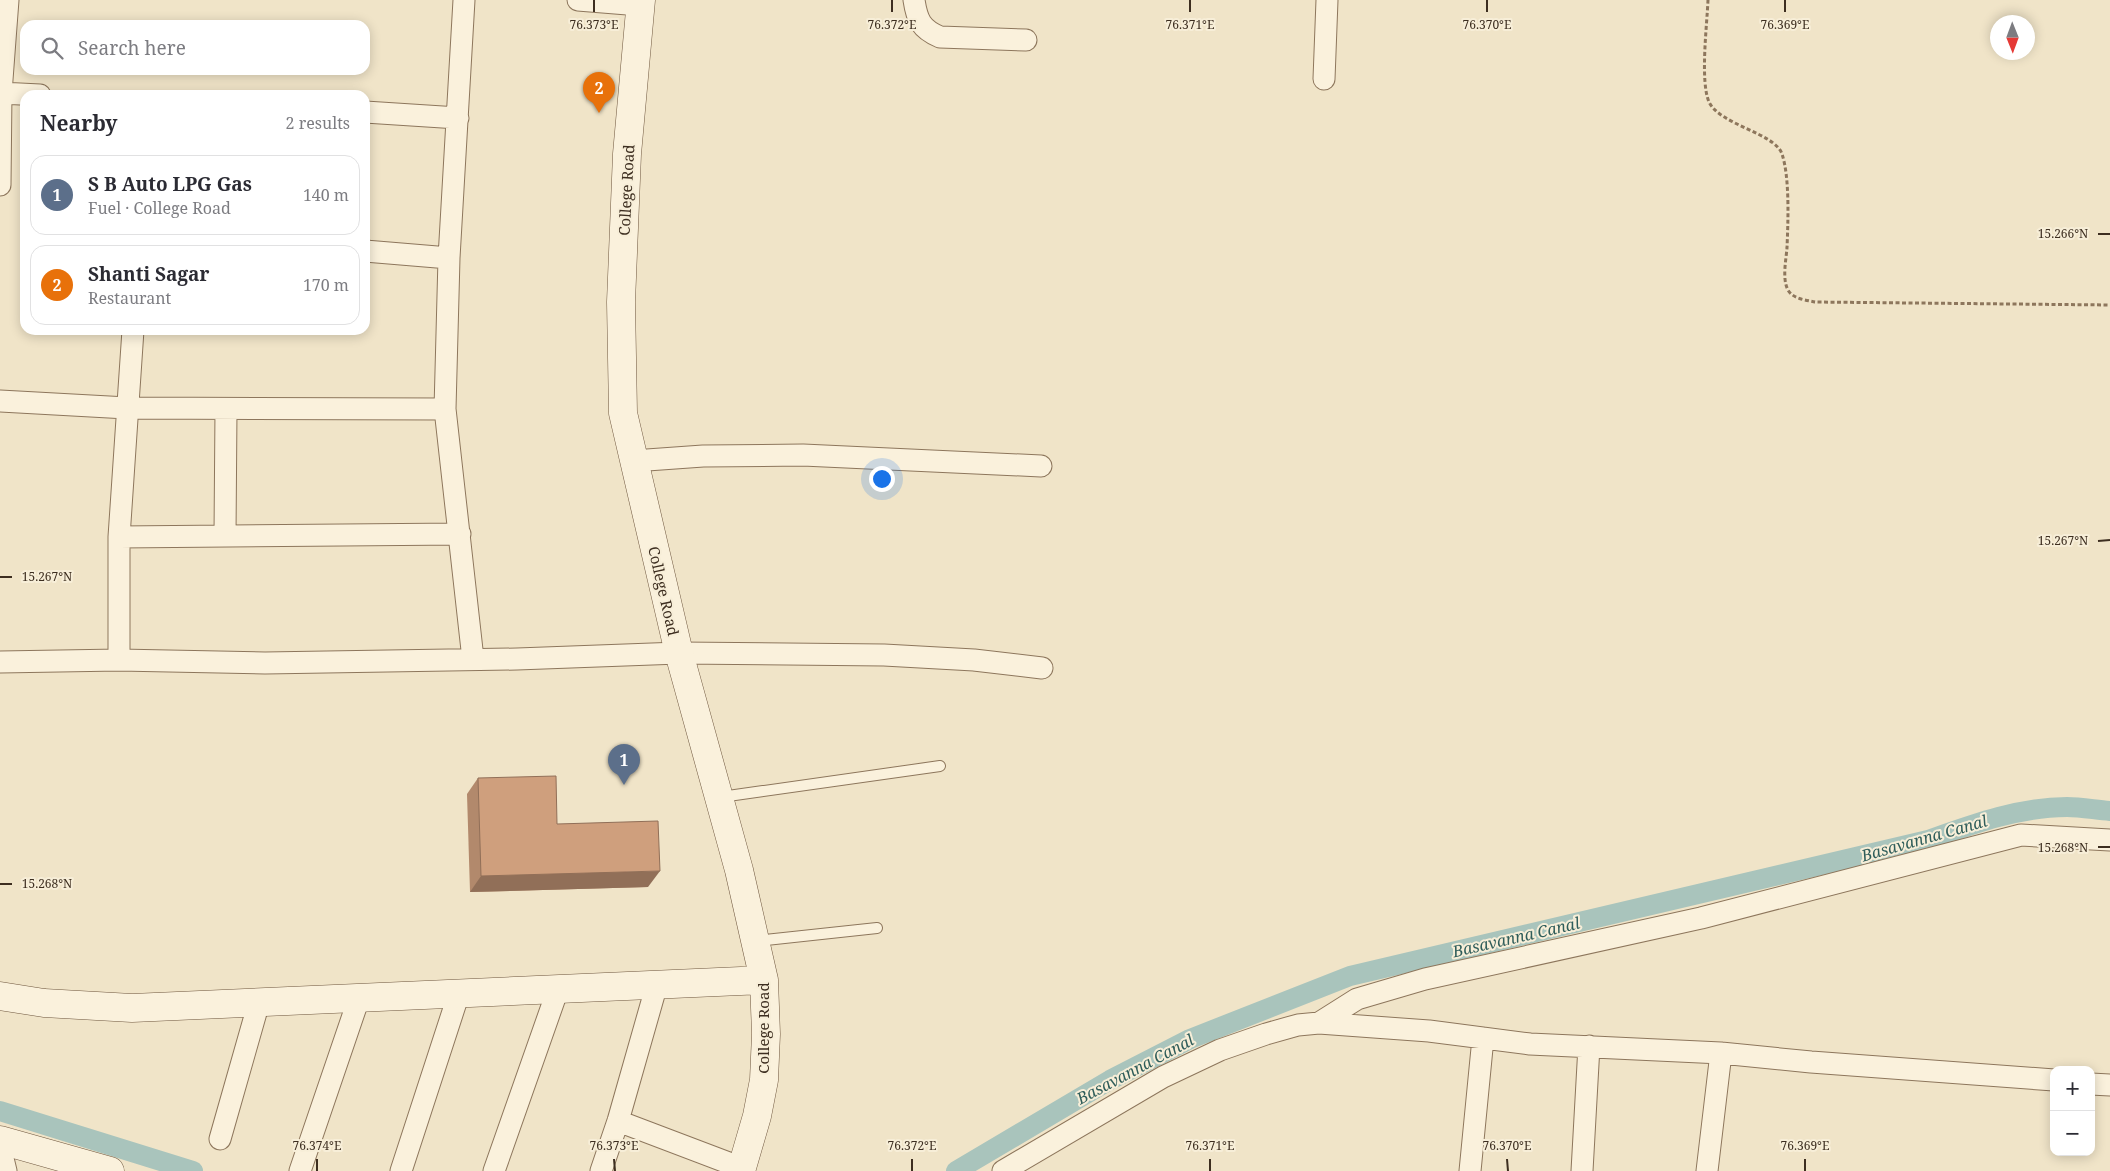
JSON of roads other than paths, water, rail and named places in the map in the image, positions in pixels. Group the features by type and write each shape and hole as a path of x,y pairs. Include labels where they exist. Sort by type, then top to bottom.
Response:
{"main road":[{"name":"College Road","path":"640,2 627,154 621,302 624,413 633,461 679,652 719,798 764,980 766,1034 764,1080 757,1116 742,1169"},
{"path":"0,996 44,1003 132,1008 764,980"},
{"path":"0,1140 110,1171"}],"street":[{"path":"0,185 1,93 8,0"},
{"path":"464,0 449,258 445,409 473,660"},
{"path":"578,0 640,2"},
{"path":"914,0 918,18 927,31 940,36 1026,40"},
{"path":"1324,79 1327,0"},
{"path":"1,93 20,94"},
{"path":"370,112 458,118"},
{"path":"370,251 449,258"},
{"path":"119,660 119,537 133,335"},
{"path":"0,401 127,408 226,410 445,409"},
{"path":"225,535 226,410"},
{"path":"633,461 702,456 803,455 1041,466"},
{"path":"119,537 460,534"},
{"path":"0,662 119,660 265,663 473,660 679,652 884,655 974,660 1042,668"},
{"path":"1319,1023 1357,999 1425,979 1702,918 2021,836 2110,840"},
{"path":"601,1171 618,1121 657,984"},
{"path":"494,1171 558,989"},
{"path":"401,1171 460,993"},
{"path":"300,1171 359,998"},
{"path":"220,1140 259,1002"},
{"path":"1003,1171 1163,1077 1220,1050 1298,1025 1319,1023 1530,1044 1721,1053 1811,1062 2050,1080"},
{"path":"1470,1171 1483,1038"},
{"path":"1582,1171 1589,1046"},
{"path":"1707,1171 1721,1053"},
{"path":"2095,1084 2110,1086"},
{"path":"618,1121 742,1169"},
{"path":"0,1146 6,1171"}],"lane":[{"path":"719,798 940,766"},
{"path":"755,941 876,928"}],"waterway":[{"name":"Basavanna Canal","path":"956,1171 1110,1080 1190,1039 1350,976 1928,840 2014,813 2067,807 2110,811"},
{"name":"Basavanna Canal","path":"0,1111 193,1171"}],"place":[{"name":"Shanti Sagar","path":"599,113"},
{"name":"S B Auto LPG Gas","path":"624,785"}]}
